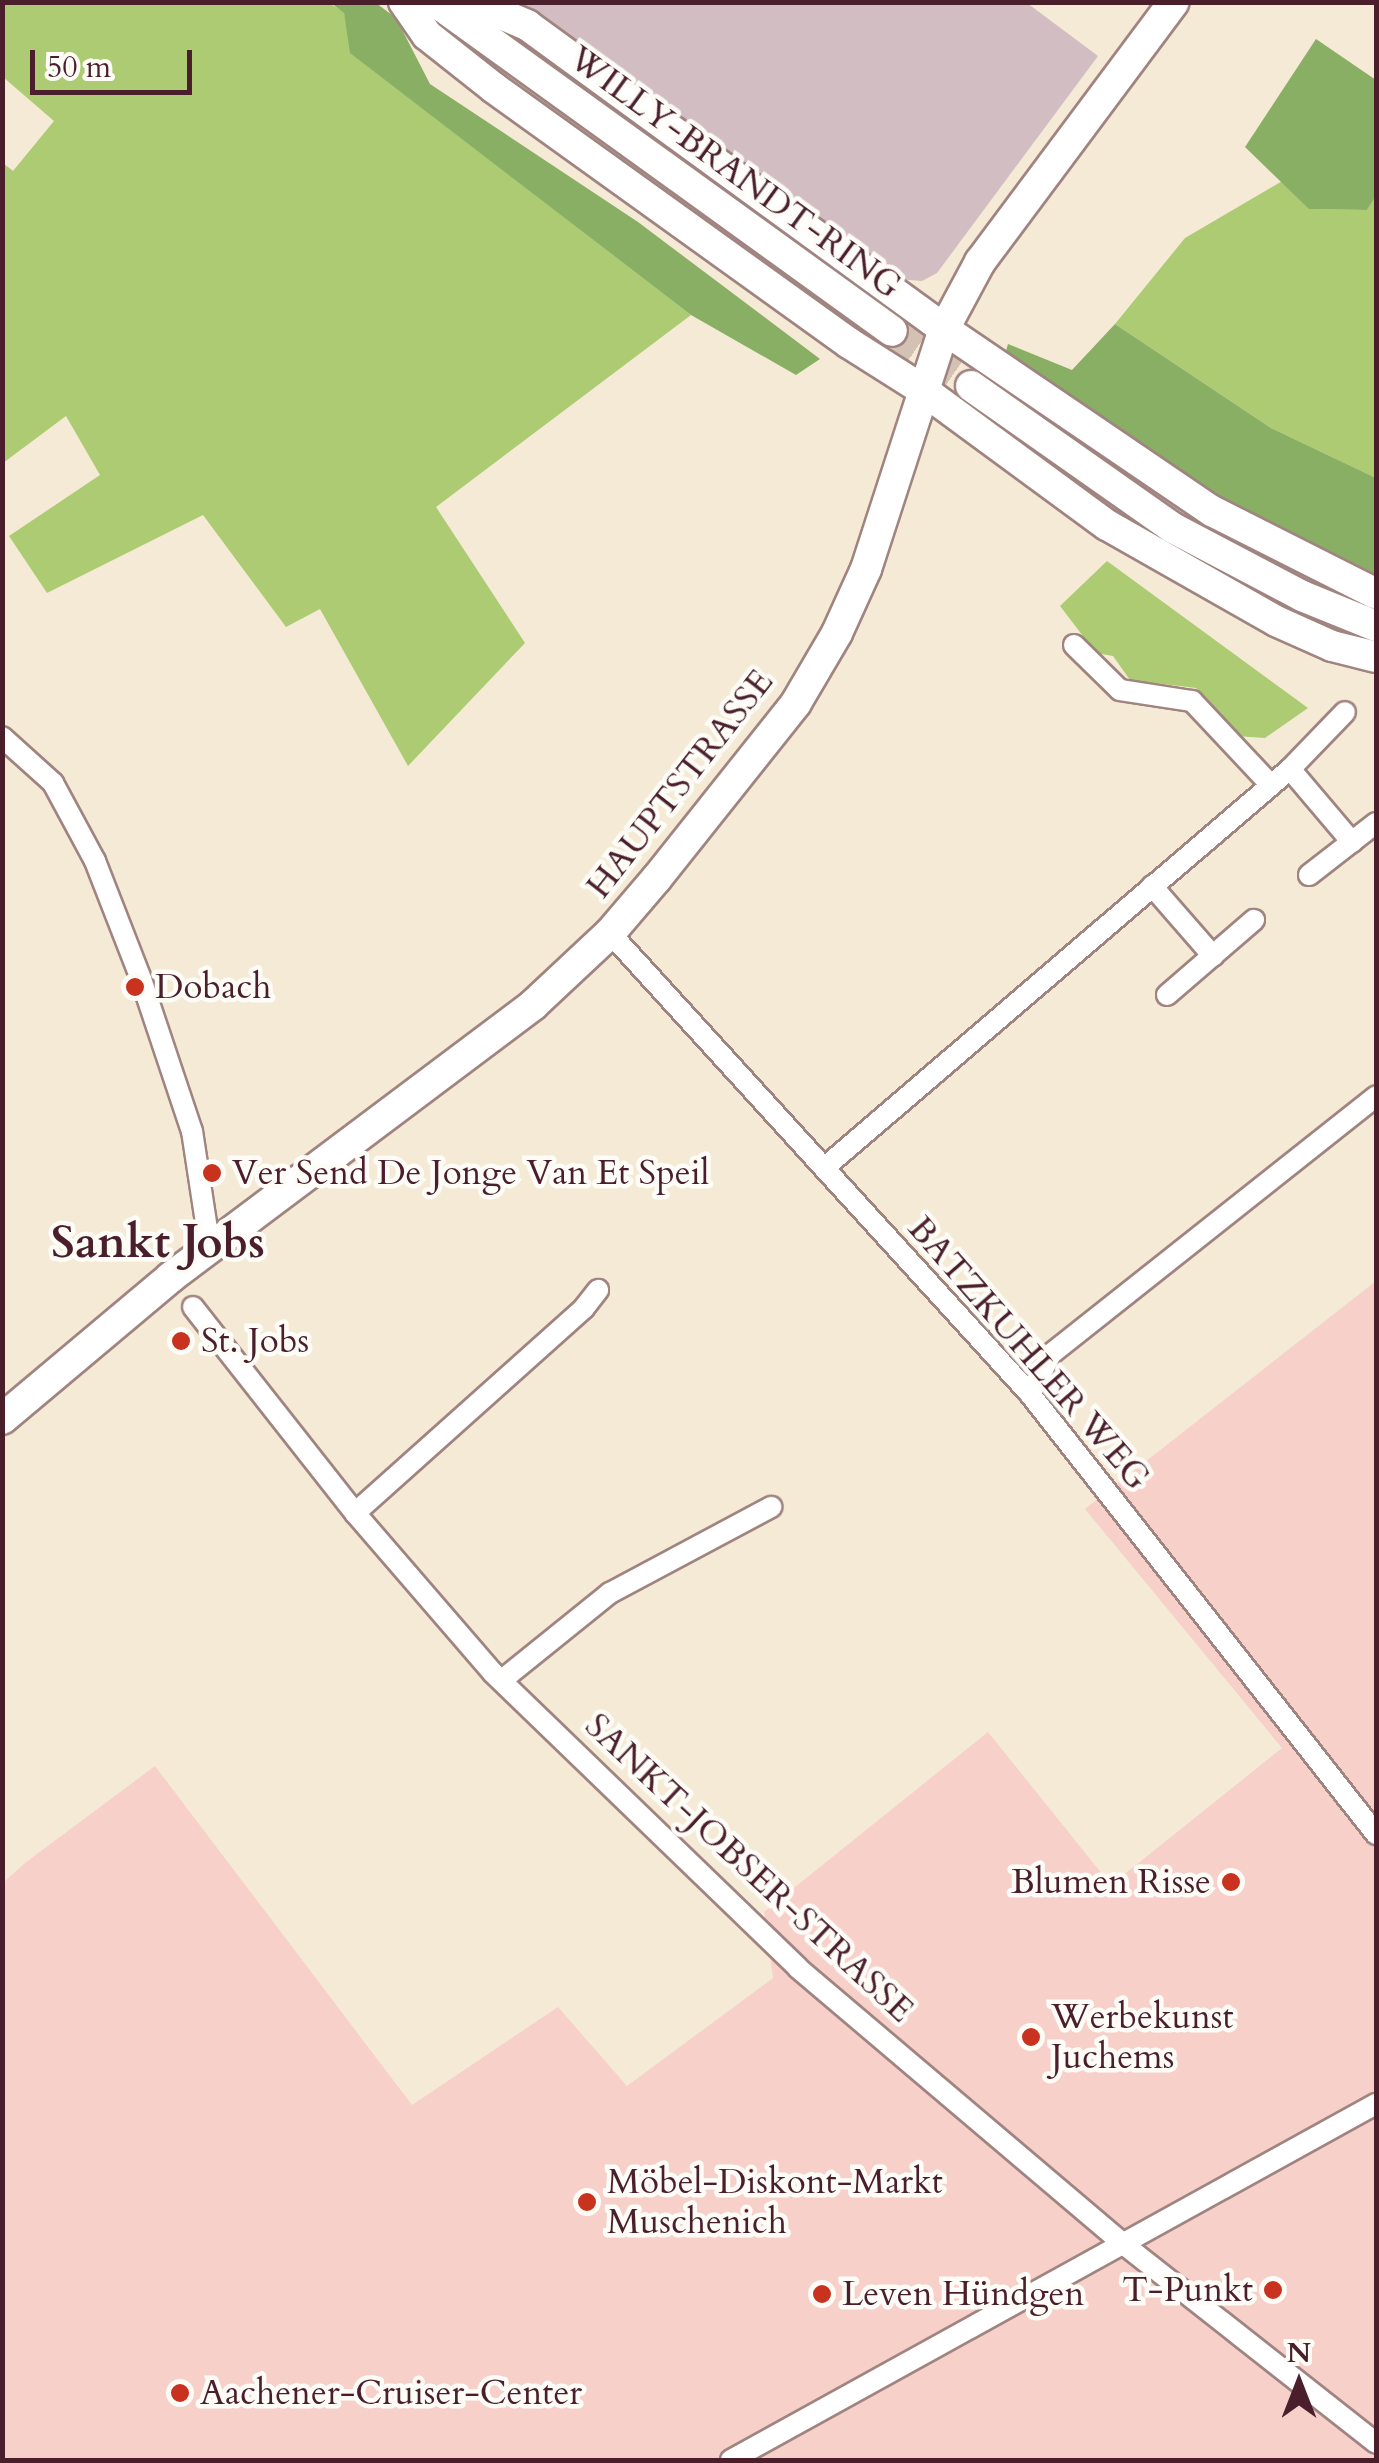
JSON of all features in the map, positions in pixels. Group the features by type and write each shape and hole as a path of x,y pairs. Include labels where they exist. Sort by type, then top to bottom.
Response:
{"main road":[{"path":"404,2 427,35 494,88 849,343 923,390 1107,525 1185,573 1332,646 1376,657"},
{"name":"WILLY-BRANDT-RING","path":"436,2 892,331"},
{"path":"473,2 527,26 944,330 1212,511 1376,594"},
{"name":"HAUPTSTRASSE","path":"2,1418 210,1248 494,1036 564,978 610,932 796,703 837,633 866,569 944,330 984,255 1174,2"},
{"path":"971,386 1173,528 1302,596 1376,626"}],"street":[{"path":"1074,645 1120,690 1192,701 1271,785"},
{"path":"824,1168 1271,785 1345,712"},
{"path":"2,738 53,783 94,861 141,979 192,1131 210,1248"},
{"path":"1290,768 1352,842"},
{"path":"1309,875 1376,823"},
{"path":"1152,886 1213,956"},
{"path":"1167,994 1254,920"},
{"name":"BATZKUHLER WEG","path":"610,932 1030,1394 1376,1834"},
{"path":"1030,1394 1051,1354 1376,1096"},
{"path":"355,1513 584,1308 598,1290"},
{"name":"SANKT-JOBSER-STRASSE","path":"194,1307 355,1513 502,1680 798,1968 1122,2243 1376,2443"},
{"path":"502,1680 610,1593 771,1507"},
{"path":"731,2460 1376,2104"}],"shaded area":[{"path":"513,3 1027,3 1098,56 937,273 922,281 898,279"},
{"path":"1376,1281 1376,2460 3,2460 2,1884 25,1863 155,1766 412,2105 558,2007 627,2086 773,1978 764,1912 988,1732 1111,1885 1282,1748 1085,1509"}],"green space":[{"path":"3,3 329,3 344,12 351,53 691,315 436,507 525,643 408,766 320,609 286,627 203,515 47,593 9,536 100,475 66,416 3,463 3,163 13,171 54,121 3,77"},
{"path":"331,3 376,3 396,18 430,84 638,222 820,359 796,375 691,315 350,53 344,13"},
{"path":"1316,39 1376,80 1376,196 1367,210 1309,209 1245,147"},
{"path":"1284,180 1310,209 1367,210 1376,196 1376,478 1271,428 1115,324 1185,238"},
{"path":"1115,324 1271,428 1376,478 1376,575 1241,515 1005,354 1008,344 1072,370"},
{"path":"1107,561 1308,708 1265,738 1236,736 1196,688 1130,680 1113,656 1096,653 1060,606"}],"tunnel":[{"path":"892,331 971,386"}],"place":[{"name":"Dobach","path":"135,987"},
{"name":"Ver Send De Jonge Van Et Speil","path":"212,1173"},
{"name":"St. Jobs","path":"181,1341"},
{"name":"Blumen Risse","path":"1231,1882"},
{"name":"Werbekunst Juchems","path":"1031,2037"},
{"name":"Möbel-Diskont-Markt Muschenich","path":"587,2202"},
{"name":"T-Punkt","path":"1273,2290"},
{"name":"Leven Hündgen","path":"822,2294"},
{"name":"Aachener-Cruiser-Center","path":"180,2393"}],"district":[{"name":"Sankt Jobs","path":"158,1243"}]}
